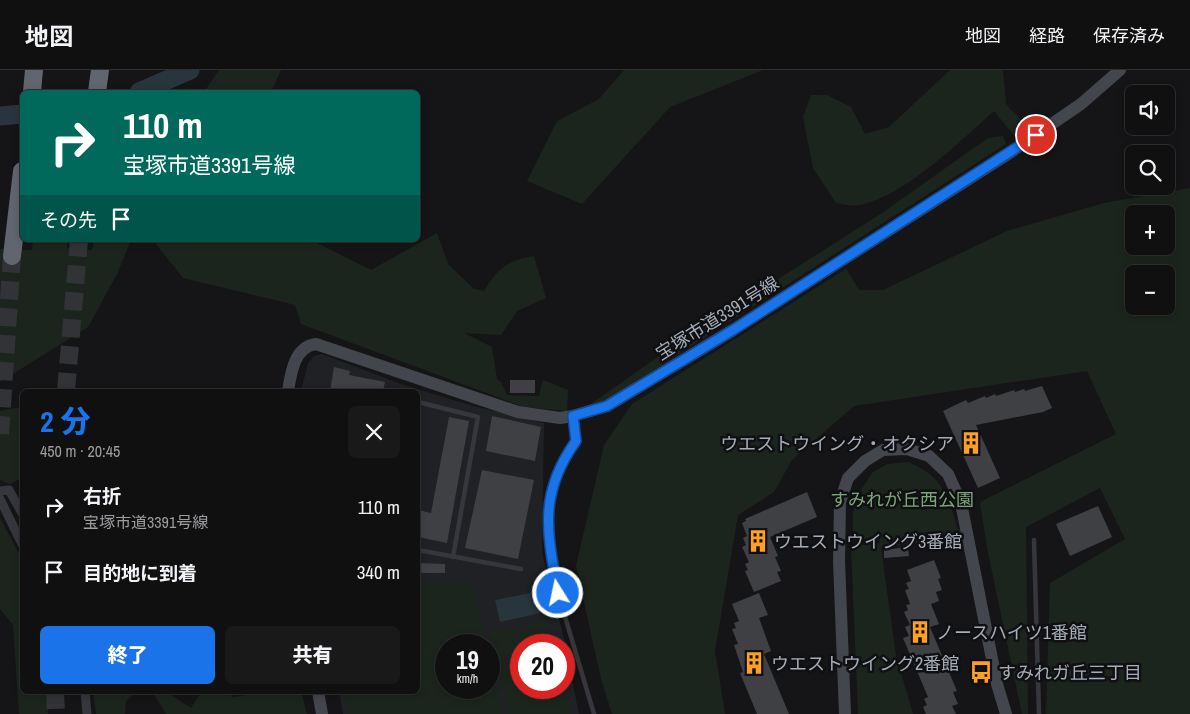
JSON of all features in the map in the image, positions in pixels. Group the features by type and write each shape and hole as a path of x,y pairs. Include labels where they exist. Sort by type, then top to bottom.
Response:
{"highway":[{"path":"32,90 34,70"},
{"path":"97,90 100,70"},
{"path":"12,256 20,192"}],"street":[{"name":"宝塚市道3391号線","path":"289,389 296,360 301,351 306,345 316,344 518,412 538,416 573,416 607,406 733,330 1005,156 1082,104 1120,70"},
{"path":"845,714 839,561 840,502 848,478 864,461 883,450 908,449 929,456 948,474 961,503 997,684 1006,714"},
{"path":"0,492 9,490 20,509"},
{"path":"0,499 20,540"},
{"path":"85,694 87,714"},
{"path":"319,694 322,714"}],"lane":[{"path":"420,402 478,417 453,557"},
{"path":"573,416 576,441 562,461 548,505 547,530 558,593 594,714"},
{"path":"1034,540 1038,714"},
{"path":"420,550 521,569"}],"shaded area":[{"path":"322,354 417,389 302,389 308,363 314,356"},
{"path":"420,390 473,406 544,423 542,553 563,634 510,634 510,699 575,699 575,694 579,714 343,714 340,694 420,694"},
{"path":"535,592 540,613 500,622 495,600"}],"green space":[{"path":"219,70 281,70 272,90 205,90"},
{"path":"624,70 763,70 670,107 582,204 527,181 557,121 599,99"},
{"path":"950,70 1003,70 1006,104 1021,120 1041,118 1016,138 994,111 913,180 876,200 850,206 836,203 813,168 803,117 811,95 827,95 851,107 865,134 889,127"},
{"path":"1003,136 1006,144 612,397 588,406 676,344 882,213 988,138"},
{"path":"1190,188 1190,714 1046,714 1050,583 1125,539 1100,488 1026,527 1028,714 1022,714 987,548 980,502 1116,434 1087,371 854,406 792,460 774,492 738,515 715,651 725,714 612,714 601,679 576,566 604,445 632,404 846,269 859,290 883,290 1007,231 1104,203 1150,195 1175,195 1175,191"},
{"path":"437,233 448,264 474,289 484,291 504,267 516,260 534,256 546,298 517,311 501,335 464,333 492,347 497,379 501,382 507,395 539,396 543,380 568,390 567,411 524,407 301,324 295,305 183,278 156,244 157,242 315,242 371,270"},
{"path":"33,242 67,242 67,248 92,250 94,242 130,242 117,274 88,327 0,382 0,249 32,250"},
{"path":"20,407 20,479 10,484 0,480 0,411"},
{"name":"すみれが丘西公園","path":"908,462 928,473 942,488 951,506 957,528 960,529 962,536 881,548 896,656 913,714 858,714 851,546 880,543 879,537 853,540 853,512 861,490 873,472 888,464"},
{"path":"0,518 20,555 20,694 48,694 48,714 19,714 13,625 0,609"},
{"path":"420,582 473,583 485,634 435,634 435,699 500,699 500,697 504,714 349,714 346,694 420,694"},
{"path":"545,621 549,634 510,634 510,699 567,699 571,714 509,714 500,678 500,634 489,633"},
{"path":"93,694 134,694 126,701 125,714 96,714"},
{"path":"154,694 170,694 191,708 200,694 230,694 233,697 252,694 302,694 307,714 166,714"}],"building":[{"path":"334,367 350,371 349,375 385,382 383,389 330,389"},
{"path":"510,380 535,380 535,393 510,393"},
{"name":"ウエストウイング・オクシア","path":"1042,386 1052,408 1043,412 976,425 1000,478 978,488 943,411 966,400 968,403 985,396 986,398 995,394 996,396 1014,390 1015,392 1024,389 1025,391"},
{"path":"492,416 541,427 535,461 486,451"},
{"path":"449,417 469,421 447,543 420,537 420,510 431,513"},
{"path":"482,470 534,480 518,559 465,548"},
{"name":"ウエストウイング3番館","path":"807,492 817,517 770,537 778,556 775,557 781,571 777,572 781,581 754,592 745,571 748,570 745,564 749,562 742,547 746,545 743,538 747,536 742,523 746,521 745,519"},
{"path":"1098,506 1112,537 1070,556 1056,524"},
{"path":"908,547 909,556 884,558 884,550"},
{"name":"ノースハイツ1番館","path":"934,560 941,578 938,579 942,590 936,592 939,601 931,604 939,624 930,627 957,691 953,692 958,704 952,706 956,714 926,714 923,707 927,705 924,699 928,697 903,638 909,636 905,627 910,625 904,612 908,610 906,605 910,604 905,590 909,589 906,583 911,581 907,570"},
{"path":"420,563 445,564 445,573 420,573"},
{"name":"ウエストウイング2番館","path":"759,593 768,615 759,618 771,651 764,654 789,714 757,714 740,673 743,672 734,645 738,644 732,629 736,628 734,623 739,621 732,604"}],"waterway":[{"path":"144,90 190,70"},
{"path":"0,116 20,114"}],"tunnel":[{"path":"66,389 79,242"},
{"path":"0,434 12,256"},
{"path":"55,694 56,714"}],"place":[{"name":"ウエストウイング・オクシア","path":"971,443"},
{"name":"ウエストウイング3番館","path":"758,541"},
{"name":"ノースハイツ1番館","path":"920,632"},
{"name":"ウエストウイング2番館","path":"754,663"},
{"name":"すみれガ丘三丁目","path":"981,672"}],"route":[{"path":"558,593 547,530 548,505 562,461 576,441 573,416 607,406 733,330 1036,135"}]}
